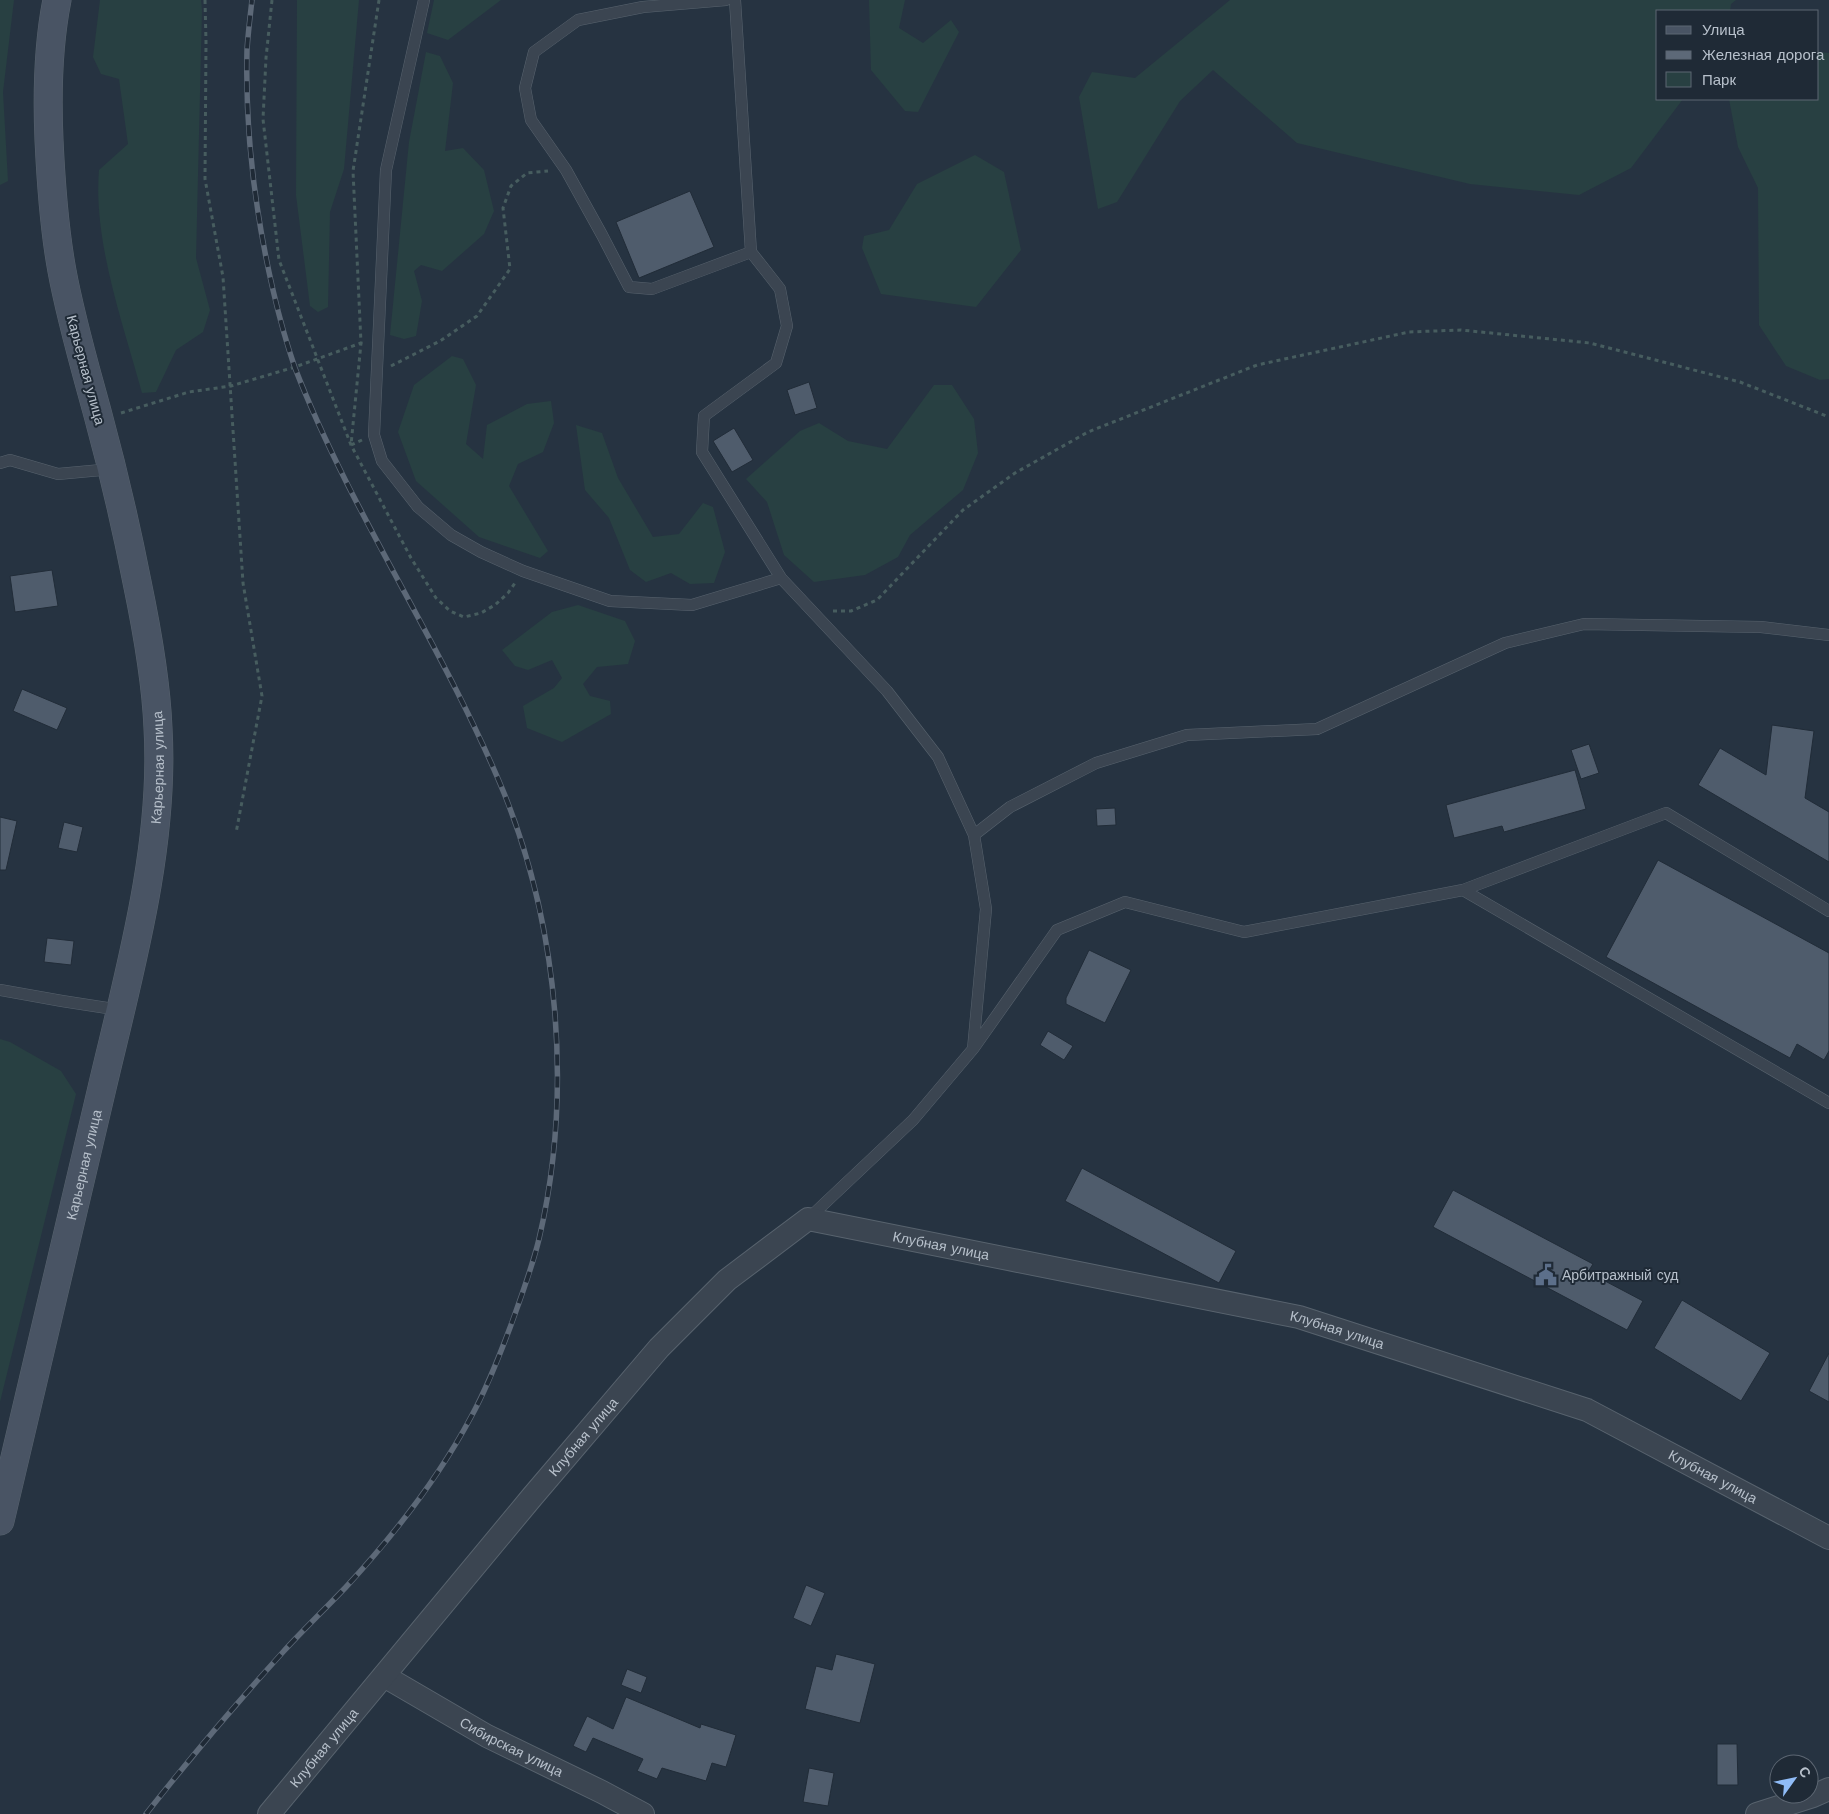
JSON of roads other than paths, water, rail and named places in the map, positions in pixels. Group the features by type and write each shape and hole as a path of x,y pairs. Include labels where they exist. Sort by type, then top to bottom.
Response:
{"main road":[{"name":"Карьерная улица","path":"0,1520 144,902 154,833 158,782 158,728 149,640 128,536 61,268 55,219 48,114 50,58 56,4"}],"street":[{"name":"Клубная улица","path":"270,1814 532,1497 659,1348 727,1280 808,1219 1308,1320 1587,1410 1829,1538"},
{"name":"Сибирская улица","path":"384,1676 487,1736 643,1814"},
{"path":"1757,1814 1814,1796 1829,1789"}],"lane":[{"path":"424,0 386,170 374,435 382,461 398,484 418,507 451,535 481,552 522,571 610,601 692,605 781,578"},
{"path":"726,0 643,7 578,20 534,52 525,88 531,120 566,170 628,287 652,290 751,252"},
{"path":"735,0 751,252 780,289 787,326 776,363 704,416 702,452 781,578 887,691 938,757 974,835 986,909 973,1049"},
{"path":"0,463 10,460 58,474 112,469"},
{"path":"974,835 1010,807 1096,763 1187,735 1317,729 1505,643 1584,624 1761,627 1829,636"},
{"path":"808,1219 913,1120 973,1049 1056,930 1125,902 1244,932 1463,890 1666,813 1829,911"},
{"path":"1463,890 1829,1103"},
{"path":"0,990 120,1010"}],"railway":[{"path":"146,1814 248,1692 381,1548 429,1485 458,1440 477,1406 492,1372 530,1272 550,1184 556,1127 555,1013 548,956 537,900 523,846 504,793 480,739 427,633 370,529 318,422 295,368 280,319 261,231 252,171 247,80 247,50 252,0"}],"place":[{"name":"Арбитражный суд","path":"1546,1275"}]}
